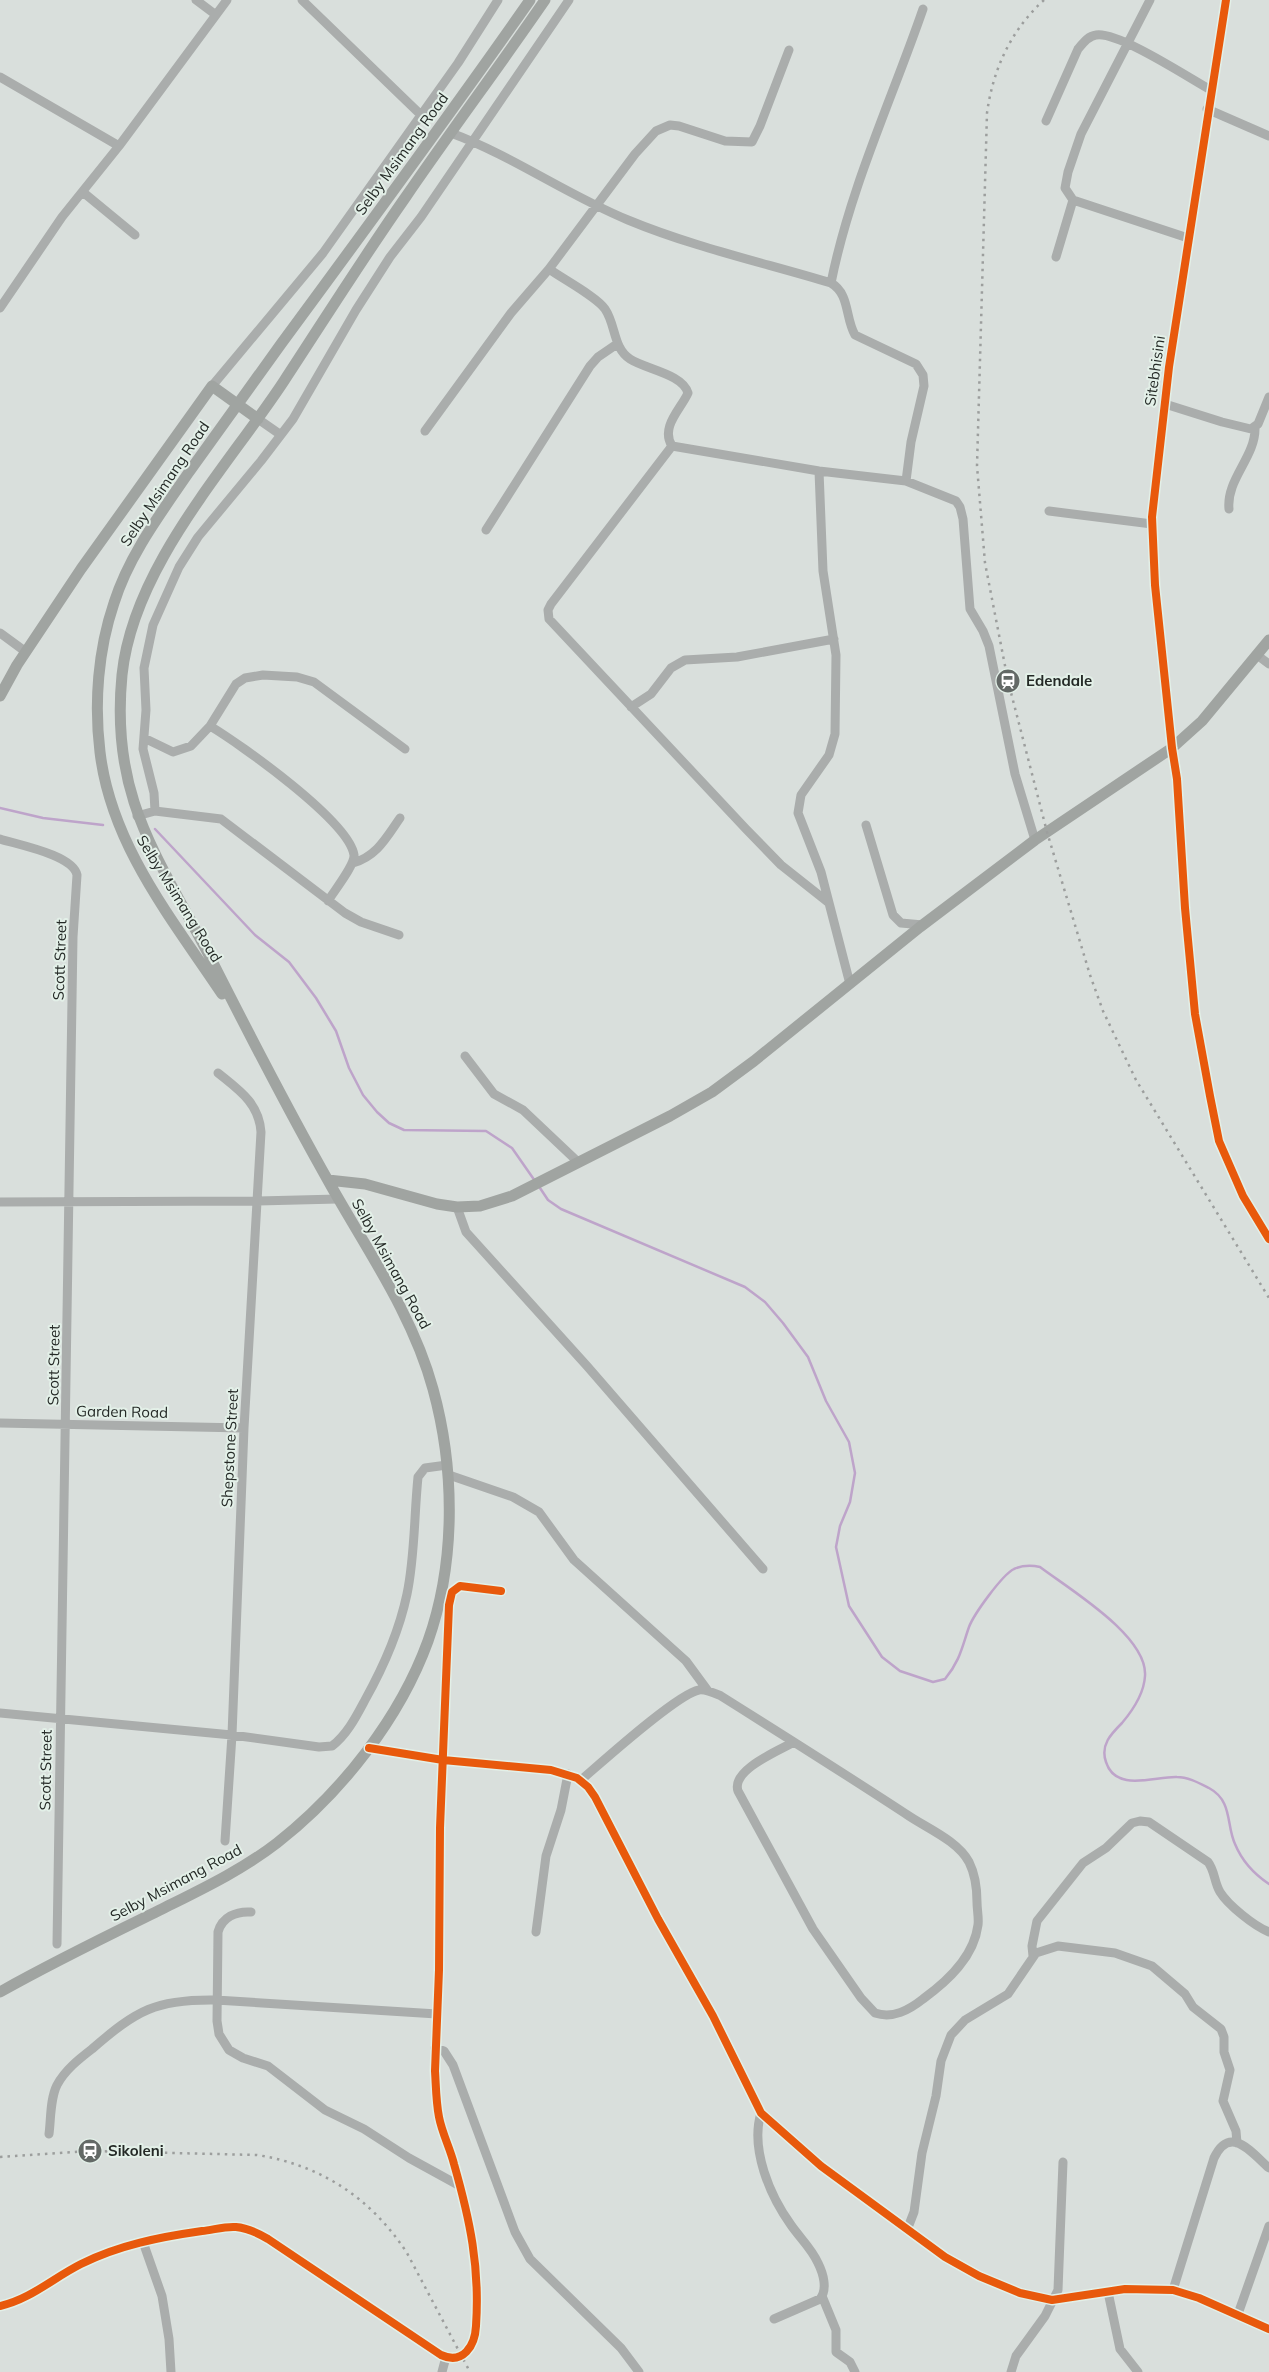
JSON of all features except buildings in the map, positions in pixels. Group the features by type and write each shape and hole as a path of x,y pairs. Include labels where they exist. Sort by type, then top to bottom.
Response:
{"main road":[{"name":"Selby Msimang Road","path":"250,1038 140,870 126,844 111,799 100,756 97,707 101,657 109,621 114,603 130,564 160,515 237,403 390,199 530,0"},
{"name":"Selby Msimang Road","path":"0,1992 40,1969 229,1875 277,1842 320,1806 369,1748 410,1681 430,1636 442,1581 447,1539 448,1470 434,1391 424,1361 396,1299 338,1199 250,1038 208,954 162,871 138,816 124,767 120,728 122,676 131,628 157,569 175,538 258,419 403,201 544,0"},
{"path":"0,696 26,652 81,569 212,386 258,419"},
{"path":"328,1180 365,1184 422,1200 457,1206 480,1206 512,1196 670,1116 712,1092 923,925 1035,840 1172,748 1202,721 1269,640"}],"street":[{"path":"196,0 216,15"},
{"path":"0,308 62,217 84,193 226,0"},
{"path":"302,0 421,116"},
{"path":"212,386 323,253 458,63 498,0"},
{"path":"155,811 154,792 143,749 146,656 162,601 179,567 198,537 298,412 356,310 390,257 421,217 569,0"},
{"path":"1150,0 1081,134 1073,155 1066,183 1066,192 1073,200 1188,238"},
{"name":"Sitebhisini","path":"1226,0 1188,238 1165,404 1152,524 1155,585 1177,779 1185,908 1196,1014 1219,1141 1243,1196 1269,1239"},
{"path":"832,283 836,257 854,199 923,9"},
{"path":"1046,121 1070,66 1085,41 1095,35 1127,43 1211,90"},
{"path":"424,431 505,320 550,269 596,205 649,137 661,128 670,125 679,126 726,141 752,142 789,50"},
{"path":"0,78 119,146"},
{"path":"1208,110 1269,136"},
{"path":"451,133 472,140 596,205 649,228 832,283 843,292 849,322 855,335 916,364 923,375 924,386 911,442 906,481"},
{"path":"84,193 136,235"},
{"path":"1056,257 1073,200"},
{"path":"550,269 600,303 612,324 617,344 622,353 631,360 677,380 688,390 669,427 668,437 672,446"},
{"path":"486,530 590,366 598,357 617,344"},
{"path":"1230,509 1228,498 1251,451 1256,426 1269,397"},
{"path":"1165,404 1246,429 1256,426"},
{"path":"258,419 281,435"},
{"path":"672,446 819,471 906,481 953,499 960,507 970,609 983,631 989,646 1015,774 1035,840"},
{"path":"672,446 548,610 552,624 781,865 829,903"},
{"path":"819,471 821,547 834,639 836,680 835,742 824,763 801,795 797,805 798,813 821,872 850,984"},
{"path":"1049,511 1152,524"},
{"path":"0,633 26,652"},
{"path":"631,707 650,694 671,668 685,660 737,657 834,639"},
{"path":"1257,655 1269,664"},
{"path":"144,738 166,750 180,751 192,746 210,726 236,684 245,678 263,676 297,677 314,682 405,749"},
{"path":"210,726 227,736 284,779 331,820 350,845 354,855 353,863 328,901"},
{"path":"138,816 155,811 221,819 328,901 361,922 399,935"},
{"path":"353,863 364,860 378,850 400,818"},
{"path":"866,825 893,915 901,923 923,925"},
{"name":"Scott Street","path":"0,839 64,860 74,867 77,875 73,937 67,1424 57,1944"},
{"path":"466,1056 494,1094 523,1110 578,1162"},
{"name":"Shepstone Street","path":"218,1073 249,1100 260,1120 258,1201 244,1428 232,1735 225,1842"},
{"path":"0,1202 70,1203 338,1199"},
{"path":"457,1206 466,1232 587,1366 763,1569"},
{"name":"Garden Road","path":"0,1423 244,1428"},
{"path":"0,1713 232,1735 319,1747 332,1746 347,1729 376,1680 399,1626 408,1593 418,1477 425,1468 448,1470 513,1497 539,1512 574,1560 686,1661 708,1691"},
{"path":"0,2306 19,2301 34,2294 59,2276 86,2262 143,2242 166,2235 235,2227 257,2232 446,2357 466,2354 476,2336 477,2261 460,2186 438,2116 435,2048 449,1605 452,1592 460,1586 501,1591"},
{"path":"430,1636 448,1640"},
{"path":"580,1781 673,1705 698,1690 708,1691 721,1696 794,1742 945,1838 963,1854 972,1870 977,1898 978,1924 971,1948 945,1983 903,2012 882,2016 875,2013 865,2003 813,1929 738,1791 737,1784 741,1774 794,1742"},
{"path":"369,1748 443,1760 547,1769 568,1774 588,1787 600,1806 658,1919 713,2016 761,2113 821,2166 945,2257 987,2279 1028,2296 1052,2300 1138,2288 1173,2290 1238,2314 1269,2329"},
{"path":"536,1932 546,1856 561,1810 568,1774"},
{"path":"1033,1956 1033,1937 1037,1920 1043,1910 1065,1888 1083,1863 1106,1848 1132,1823 1140,1821 1149,1822 1208,1862 1213,1869 1219,1891 1227,1901 1261,1929 1269,1932"},
{"path":"251,1912 236,1914 220,1926 216,2000 219,2034 229,2050 243,2058 268,2066 325,2110 364,2128 410,2158 460,2186"},
{"path":"907,2230 913,2217 922,2153 936,2096 941,2061 947,2043 965,2020 1008,1994 1033,1956 1043,1950 1066,1945 1134,1958 1152,1966 1181,1991 1192,2007 1218,2026 1223,2033 1224,2052 1230,2075 1223,2100 1236,2130 1237,2143"},
{"path":"50,2134 57,2085 74,2063 118,2026 130,2018 162,2003 183,2000 216,2000 437,2014"},
{"path":"435,2048 444,2051 453,2065 515,2232 530,2259 621,2348 639,2372"},
{"path":"761,2113 756,2132 767,2178 789,2223 818,2262 824,2278 822,2296 836,2330 836,2352 850,2362 855,2372"},
{"path":"1173,2290 1214,2158 1224,2143 1237,2143 1269,2168"},
{"path":"1012,2372 1016,2356 1045,2316 1059,2288 1063,2162"},
{"path":"1238,2314 1269,2226"},
{"path":"143,2242 162,2296 169,2339 171,2372"},
{"path":"1108,2292 1120,2349 1138,2372"},
{"path":"774,2319 804,2308 822,2296"},
{"path":"442,2372 446,2357"}],"waterway":[{"path":"0,808 43,818 103,825"},
{"path":"155,829 255,935 289,962 316,998 336,1031 349,1068 363,1095 377,1112 389,1123 404,1130 486,1131 512,1148 535,1181"},
{"path":"538,1185 548,1200 561,1209 745,1287 765,1302 808,1357 826,1401 849,1442 855,1473 850,1502 840,1526 836,1547 849,1606 882,1657 900,1671 933,1682 945,1679 957,1660 972,1621 996,1587 1014,1569 1027,1566 1040,1567 1087,1601 1121,1630 1134,1645 1143,1661 1145,1676 1140,1695 1130,1713 1108,1740 1104,1750 1106,1762 1111,1772 1118,1777 1137,1781 1168,1777 1185,1778 1217,1793 1225,1806 1232,1837 1241,1856 1253,1871 1269,1884"}],"railway":[{"path":"1044,0 1022,24 1005,51 994,81 987,113 977,466 985,563 1008,681 1047,832 1090,975 1103,1011 1136,1080 1269,1298"},
{"path":"0,2157 90,2151 257,2155 280,2160 323,2176 361,2200 393,2233 407,2253 470,2372"}],"cycle path":[{"path":"1226,0 1169,367 1152,517 1155,585 1177,779 1185,908 1195,1014 1219,1141 1243,1196 1269,1239"},
{"path":"0,2306 32,2293 95,2257 140,2243 171,2236 236,2227 245,2228 268,2239 441,2355 456,2358 470,2347 476,2326 475,2264 469,2224 460,2185 439,2117 435,2071 439,1970 440,1828 449,1605 452,1592 460,1586 501,1591"},
{"path":"369,1748 443,1760 551,1770 577,1778 588,1787 658,1919 713,2016 761,2113 821,2166 945,2257 979,2276 1020,2293 1052,2300 1125,2289 1173,2290 1199,2298 1269,2329"}],"place":[{"name":"Edendale","path":"1008,681"},
{"name":"Sikoleni","path":"90,2151"}]}
